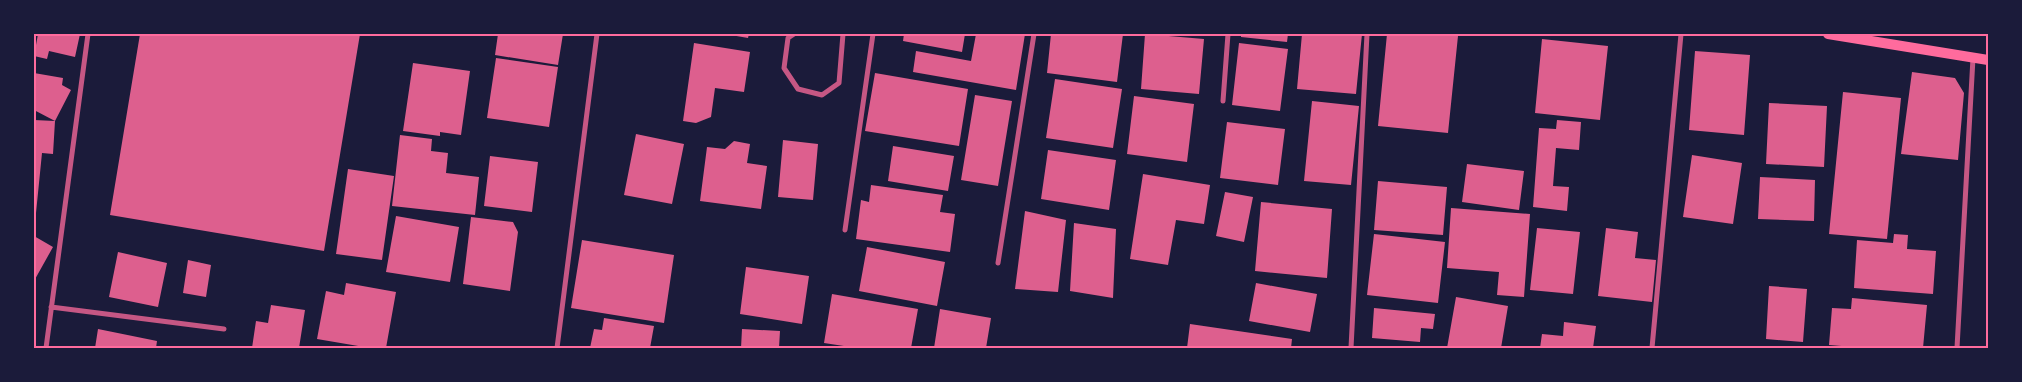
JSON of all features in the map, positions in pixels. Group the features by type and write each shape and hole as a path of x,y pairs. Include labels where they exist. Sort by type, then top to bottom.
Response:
{"main road":[{"path":"1828,34 1859,36 1988,60"}],"street":[{"path":"46,348 88,34"},
{"path":"557,348 597,34"},
{"path":"794,34 788,38 784,68 798,89 822,95 839,83 843,34"},
{"path":"845,230 873,34"},
{"path":"998,263 1034,34"},
{"path":"1222,101 1228,34"},
{"path":"1351,348 1367,34"},
{"path":"1652,348 1681,34"},
{"path":"1957,348 1973,58"},
{"path":"51,307 224,329"}],"building":[{"path":"38,34 80,34 75,57 49,51 47,59 34,56"},
{"path":"140,34 360,34 324,251 110,215"},
{"path":"498,34 563,34 558,65 495,55"},
{"path":"725,34 749,34 748,38"},
{"path":"904,34 965,34 962,52 903,41"},
{"path":"976,34 1025,34 1016,90 913,72 916,51 971,61"},
{"path":"1051,34 1123,34 1117,82 1047,73"},
{"path":"1145,34 1204,39 1199,94 1141,89"},
{"path":"1241,34 1288,34 1287,42 1241,37"},
{"path":"1302,34 1362,34 1356,94 1297,89"},
{"path":"1387,34 1458,36 1448,133 1378,126"},
{"path":"1542,39 1608,46 1600,120 1535,113"},
{"path":"694,43 750,52 744,92 715,88 711,117 696,123 683,121"},
{"path":"1239,43 1288,49 1280,111 1232,105"},
{"path":"1695,51 1750,55 1744,135 1689,130"},
{"path":"496,58 558,67 549,127 487,118"},
{"path":"413,63 470,71 461,135 440,132 440,136 403,131"},
{"path":"1912,72 1955,78 1964,93 1958,160 1901,154"},
{"path":"34,73 63,78 62,85 71,90 55,121 34,110"},
{"path":"875,73 968,89 959,146 865,131"},
{"path":"1055,79 1122,89 1113,148 1046,138"},
{"path":"1843,92 1901,98 1887,239 1829,234"},
{"path":"975,95 1012,101 998,186 961,180"},
{"path":"1134,96 1194,104 1187,162 1127,154"},
{"path":"1312,101 1359,106 1351,185 1304,181"},
{"path":"1769,103 1827,106 1824,167 1766,164"},
{"path":"34,120 55,121 53,154 42,153 36,213 34,212"},
{"path":"1557,120 1581,122 1579,150 1556,148 1553,186 1569,187 1567,211 1533,207 1539,128 1556,129"},
{"path":"1227,122 1285,129 1278,185 1220,178"},
{"path":"636,134 684,144 672,204 624,195"},
{"path":"400,135 432,139 431,151 448,153 446,173 479,177 475,215 392,206"},
{"path":"783,140 818,144 813,200 778,197"},
{"path":"734,141 750,144 747,163 767,166 761,209 700,201 707,147 725,149"},
{"path":"893,146 954,156 948,191 888,181"},
{"path":"1048,150 1116,160 1109,210 1041,199"},
{"path":"1692,155 1742,163 1733,224 1683,217"},
{"path":"490,156 538,162 532,212 484,206"},
{"path":"1467,164 1524,171 1519,210 1462,202"},
{"path":"348,169 394,176 382,260 336,254"},
{"path":"1143,174 1210,185 1204,224 1176,220 1168,265 1130,259"},
{"path":"1760,177 1815,180 1814,221 1758,219"},
{"path":"1378,181 1447,187 1443,235 1374,230"},
{"path":"871,185 943,195 940,212 955,214 950,252 856,239 861,200 869,202"},
{"path":"1225,192 1253,197 1244,242 1216,236"},
{"path":"1261,202 1332,209 1327,278 1255,271"},
{"path":"1451,208 1530,214 1524,297 1497,295 1499,272 1447,268"},
{"path":"1025,211 1066,220 1058,292 1015,289"},
{"path":"396,216 459,227 450,282 386,272"},
{"path":"471,217 513,222 518,232 510,291 463,284"},
{"path":"1074,223 1116,229 1113,298 1070,291"},
{"path":"1537,228 1580,232 1573,294 1530,290"},
{"path":"1606,228 1638,232 1635,258 1656,260 1652,302 1598,296"},
{"path":"1374,234 1445,242 1438,303 1367,295"},
{"path":"1894,234 1908,235 1907,249 1936,251 1933,294 1854,288 1857,240 1893,243"},
{"path":"34,236 53,247 34,281"},
{"path":"582,240 674,255 664,323 571,308"},
{"path":"867,247 945,262 937,306 859,291"},
{"path":"118,252 167,263 158,307 109,297"},
{"path":"188,260 211,265 206,297 183,293"},
{"path":"746,267 809,276 802,324 740,314"},
{"path":"346,283 396,292 386,348 370,348 317,339 326,291 344,295"},
{"path":"1256,283 1317,294 1310,332 1249,321"},
{"path":"1769,286 1807,289 1803,342 1766,339"},
{"path":"832,294 918,309 911,348 857,348 824,343"},
{"path":"1456,297 1508,306 1501,348 1447,348"},
{"path":"1852,298 1927,305 1923,348 1866,348 1829,345 1832,308 1851,309"},
{"path":"271,305 305,310 299,348 252,348 256,321 268,323"},
{"path":"1374,308 1435,314 1433,329 1421,328 1420,342 1372,338"},
{"path":"940,309 991,318 986,348 934,348"},
{"path":"604,318 654,326 650,348 590,348 594,329 602,330"},
{"path":"1564,322 1596,326 1593,348 1540,348 1542,334 1563,336"},
{"path":"1190,324 1292,339 1291,348 1187,348"},
{"path":"98,329 157,341 156,348 95,348"},
{"path":"742,329 780,331 779,348 741,348"}]}
